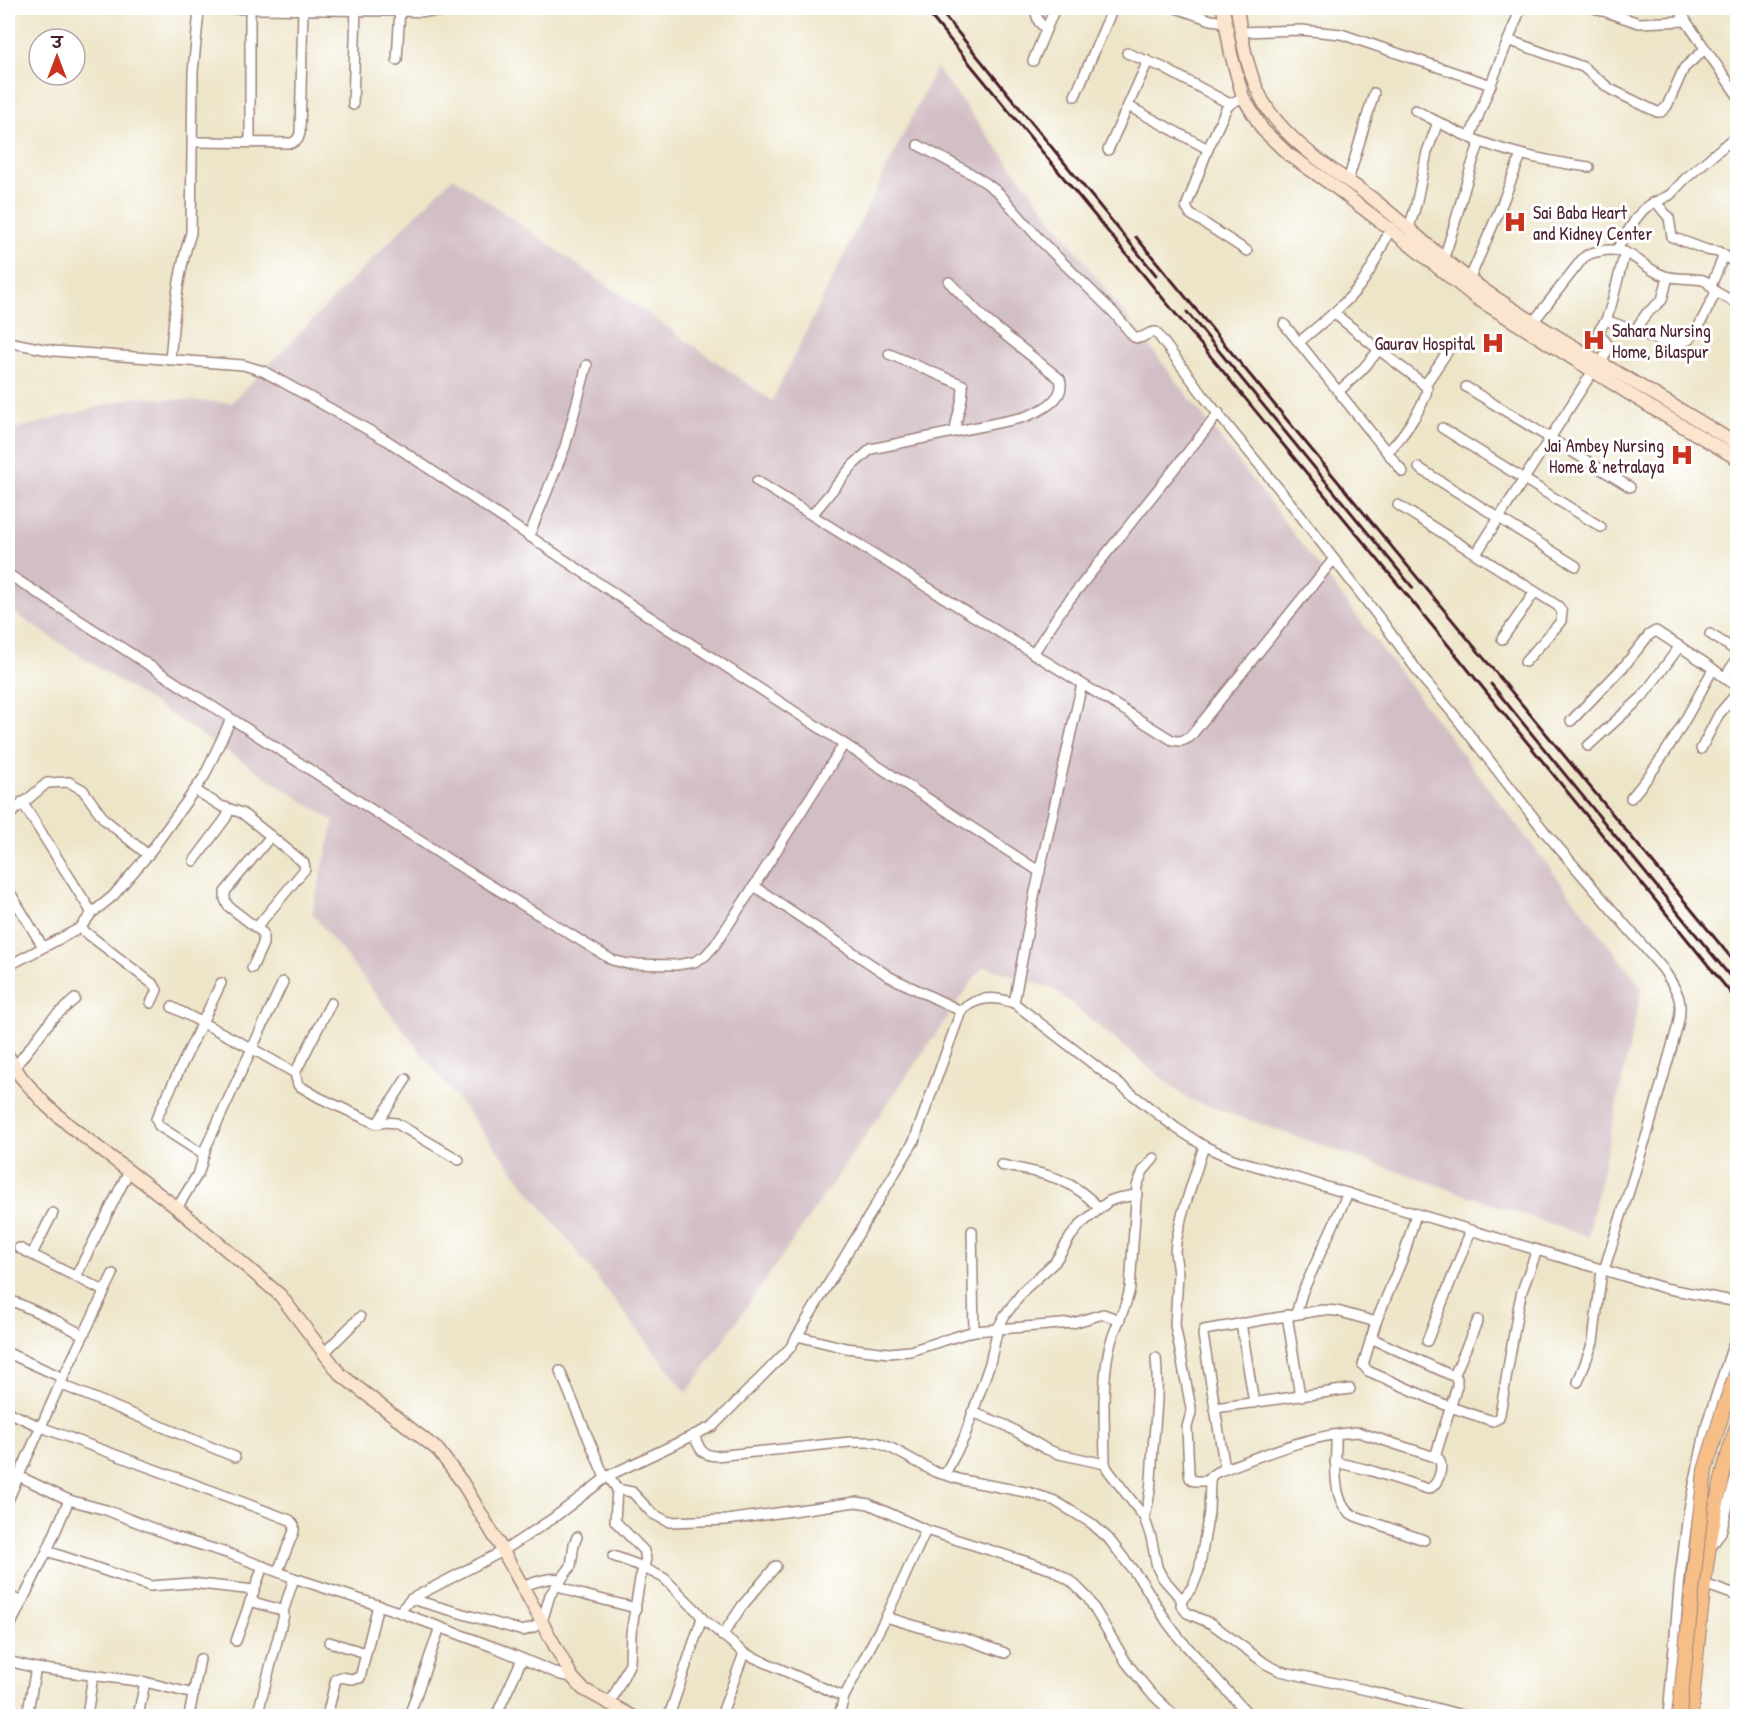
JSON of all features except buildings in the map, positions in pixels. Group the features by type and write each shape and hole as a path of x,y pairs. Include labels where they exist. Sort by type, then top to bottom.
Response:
{"main road":[{"path":"1223,8 1231,54 1243,97 1263,130 1287,154 1335,187 1476,298 1598,367 1737,459"},
{"path":"1237,8 1251,68 1262,97 1269,111 1295,139 1493,296 1534,321 1585,359"},
{"path":"1598,367 1737,445"},
{"path":"8,1056 11,1072 46,1105 177,1208 280,1295 340,1374 438,1450 462,1482 503,1551 572,1677 583,1689 628,1716"},
{"path":"1679,1716 1705,1470 1737,1369"},
{"path":"1691,1716 1707,1553 1716,1500 1735,1429"}],"street":[{"path":"170,360 177,290 191,233 193,72 199,13 204,8 400,9 451,12"},
{"path":"1034,8 1039,22 1046,29"},
{"path":"1033,61 1055,8"},
{"path":"1075,96 1113,8"},
{"path":"1176,8 1211,20 1226,22"},
{"path":"1470,137 1521,8"},
{"path":"1594,8 1640,23 1686,21"},
{"path":"1679,8 1737,96"},
{"path":"250,9 250,142"},
{"path":"193,142 292,143 298,139 303,9"},
{"path":"353,105 356,9"},
{"path":"397,60 400,9"},
{"path":"1241,32 1301,30 1341,34 1491,85"},
{"path":"1508,40 1583,67 1610,89 1657,112 1661,112 1668,106 1689,61 1705,49"},
{"path":"1127,53 1148,61 1230,104"},
{"path":"1108,150 1148,61"},
{"path":"1348,181 1374,93"},
{"path":"1243,97 1230,104 1208,149 1186,204 1187,211 1247,251"},
{"path":"1128,106 1208,149"},
{"path":"1415,110 1480,142 1553,162 1589,167"},
{"path":"1409,228 1427,152 1438,122"},
{"path":"1476,554 1598,367 1608,346 1598,332 1611,306 1621,250 1639,215 1643,210 1670,195 1684,178 1737,134"},
{"path":"1444,257 1455,227 1469,168 1480,142"},
{"path":"918,145 970,173 999,194 1036,235 1114,313 1134,337 1142,338 1156,332 1384,624 1424,680 1451,711 1545,832 1663,969 1676,991 1681,1010 1678,1025 1604,1270 1602,1270 1593,1342 1578,1382"},
{"path":"1470,278 1521,154"},
{"path":"1656,202 1669,218 1672,237 1701,248 1716,250 1737,266"},
{"path":"1299,342 1334,313 1363,282 1390,229"},
{"path":"1534,321 1584,258 1594,252 1621,250 1655,272 1668,277 1703,280 1737,304"},
{"path":"1606,320 1667,343 1684,342 1690,339 1697,330 1724,255"},
{"path":"1635,330 1646,314 1662,300 1668,277"},
{"path":"812,515 854,465 871,449 1038,413 1054,399 1062,386 1062,381 985,320 949,282"},
{"path":"1334,313 1427,388 1425,398 1401,437 1388,452"},
{"path":"1284,324 1403,471"},
{"path":"8,342 54,351 243,365 263,371 388,441 1040,872"},
{"path":"1425,385 1450,348"},
{"path":"1339,391 1379,350"},
{"path":"889,354 963,385 955,432"},
{"path":"529,536 565,447 587,365"},
{"path":"1466,387 1630,487"},
{"path":"1033,654 1062,609 1219,413"},
{"path":"1442,428 1600,527"},
{"path":"1419,468 1576,566"},
{"path":"757,481 1172,740 1179,742 1190,737 1333,560"},
{"path":"1398,505 1558,606 1562,616 1557,626 1525,662"},
{"path":"8,574 441,854 612,960 628,964 676,966 694,962 705,956 715,945 754,886 844,744"},
{"path":"1502,639 1535,592"},
{"path":"1571,721 1602,690 1653,631 1660,632 1725,677 1737,690 1719,714 1701,749"},
{"path":"1710,634 1737,652"},
{"path":"1588,746 1642,697 1680,646"},
{"path":"1725,677 1737,657"},
{"path":"1632,798 1650,777 1668,749 1713,669"},
{"path":"1014,1003 1040,872 1082,684"},
{"path":"8,966 80,928 92,913 113,896 148,855 204,777 231,719"},
{"path":"8,816 47,783 63,781 74,784 83,790 104,819 148,855"},
{"path":"195,790 221,807 242,813 303,862 305,867 256,928"},
{"path":"22,802 92,913"},
{"path":"194,861 226,818 230,809"},
{"path":"252,968 263,944 263,933 228,906 225,892 271,836"},
{"path":"754,886 890,976 961,1011"},
{"path":"8,889 43,947"},
{"path":"80,928 154,985 157,990 152,1003"},
{"path":"177,1208 199,1172 206,1147 283,982"},
{"path":"204,1155 159,1126 156,1119 221,983"},
{"path":"399,1612 411,1599 503,1551 552,1519 609,1476 718,1421 790,1347 914,1142 961,1011 977,1000 991,998 1014,1003 1176,1128 1204,1146 1233,1159 1664,1288 1737,1302"},
{"path":"11,1072 52,1019 75,999"},
{"path":"331,1003 296,1073 298,1085 320,1098 377,1124 396,1123 459,1160"},
{"path":"172,1007 296,1073"},
{"path":"377,1124 406,1079"},
{"path":"1204,1146 1176,1242 1175,1252 1179,1274 1175,1325 1191,1413 1187,1427 1190,1478 1194,1481 1210,1481"},
{"path":"1154,1158 1139,1179 1128,1302 1110,1346 1106,1365 1105,1464 1144,1517 1157,1567 1162,1577 1182,1600"},
{"path":"1001,1165 1057,1178 1078,1188 1099,1208"},
{"path":"76,1276 129,1171"},
{"path":"1300,1396 1291,1314 1348,1193"},
{"path":"945,1474 964,1438 990,1363 998,1328 1013,1304 1036,1278 1055,1262 1071,1236 1099,1208 1108,1201 1137,1195"},
{"path":"32,1254 53,1213"},
{"path":"1416,1214 1404,1255 1376,1322 1363,1362 1364,1368 1450,1407 1493,1421 1499,1418 1519,1304 1538,1250"},
{"path":"1427,1341 1472,1230"},
{"path":"972,1231 974,1331"},
{"path":"19,1248 105,1291"},
{"path":"8,1500 61,1381 113,1275"},
{"path":"8,1299 57,1320 83,1335"},
{"path":"1226,1469 1203,1332 1206,1329 1327,1310 1376,1322"},
{"path":"796,1336 846,1348 890,1353 910,1351 974,1331 1073,1323 1103,1314 1120,1320"},
{"path":"324,1353 360,1317"},
{"path":"1454,1376 1478,1320"},
{"path":"1241,1323 1254,1403"},
{"path":"1668,1716 1688,1514 1707,1423 1737,1330"},
{"path":"1371,1338 1457,1378 1457,1386 1435,1457"},
{"path":"8,1353 61,1381 235,1457"},
{"path":"1144,1517 1150,1496 1157,1410 1156,1358"},
{"path":"560,1371 617,1489 615,1521 644,1551 646,1559 631,1633 630,1663 610,1704"},
{"path":"1215,1408 1350,1389"},
{"path":"8,1412 41,1427 290,1520 294,1525 294,1531 278,1571"},
{"path":"972,1412 1005,1425 1046,1449 1105,1464"},
{"path":"1335,1462 1428,1489 1435,1485 1441,1467 1439,1459 1435,1457 1366,1433 1348,1432 1299,1443 1211,1476 1209,1512 1202,1557 1192,1586 1181,1605 1187,1613 1212,1624 1266,1664 1280,1671 1371,1691 1466,1716"},
{"path":"1336,1435 1336,1482 1343,1506 1349,1513 1424,1540"},
{"path":"692,1436 703,1453 716,1456 850,1442 876,1442 935,1472 962,1480 1042,1496 1072,1510 1108,1538 1180,1639 1250,1716"},
{"path":"1684,1548 1707,1553 1721,1532 1737,1468"},
{"path":"8,1471 69,1500 106,1510 175,1537 399,1612 561,1675 572,1677"},
{"path":"617,1489 632,1492 653,1514 669,1522 727,1520 856,1502 869,1504 926,1530 1053,1570 1072,1582 1088,1598 1126,1662 1150,1692 1175,1716"},
{"path":"8,1630 69,1500"},
{"path":"839,1716 844,1697 886,1617 926,1530"},
{"path":"411,1599 523,1630 534,1627 542,1622 550,1595 571,1566 577,1537"},
{"path":"47,1551 150,1586 191,1583 254,1590"},
{"path":"614,1556 664,1578 702,1618 744,1653 844,1697"},
{"path":"236,1641 263,1566"},
{"path":"722,1636 742,1606 776,1566"},
{"path":"257,1716 283,1612 294,1578"},
{"path":"523,1587 544,1579 555,1578 576,1593 636,1608"},
{"path":"1704,1584 1737,1596"},
{"path":"8,1595 21,1602"},
{"path":"250,1601 283,1612"},
{"path":"327,1716 336,1679 341,1677 358,1679 378,1605"},
{"path":"886,1617 963,1638 1005,1653"},
{"path":"669,1716 702,1618"},
{"path":"409,1716 440,1627"},
{"path":"328,1642 366,1653"},
{"path":"721,1716 744,1653"},
{"path":"189,1716 200,1659"},
{"path":"496,1716 522,1659"},
{"path":"8,1661 36,1668 145,1682 194,1694"},
{"path":"27,1716 36,1668"},
{"path":"87,1716 93,1675"},
{"path":"138,1716 145,1682"}],"shaded area":[{"path":"936,68 1642,988 1588,1237 1188,1099 1052,988 983,966 687,1393 312,913 334,821 8,609 8,431 135,397 231,403 453,177 772,401"}],"railway":[{"path":"924,8 1453,651 1738,1002"},
{"path":"938,8 1156,275"},
{"path":"1136,237 1738,966"},
{"path":"1187,312 1413,588"},
{"path":"1491,684 1738,986"}],"place":[{"name":"Sai Baba Heart and Kidney Center","path":"1515,222"},
{"name":"Sahara Nursing Home, Bilaspur","path":"1594,340"},
{"name":"Gaurav Hospital","path":"1493,343"},
{"name":"Jai Ambey Nursing Home & netralaya","path":"1682,455"}]}
